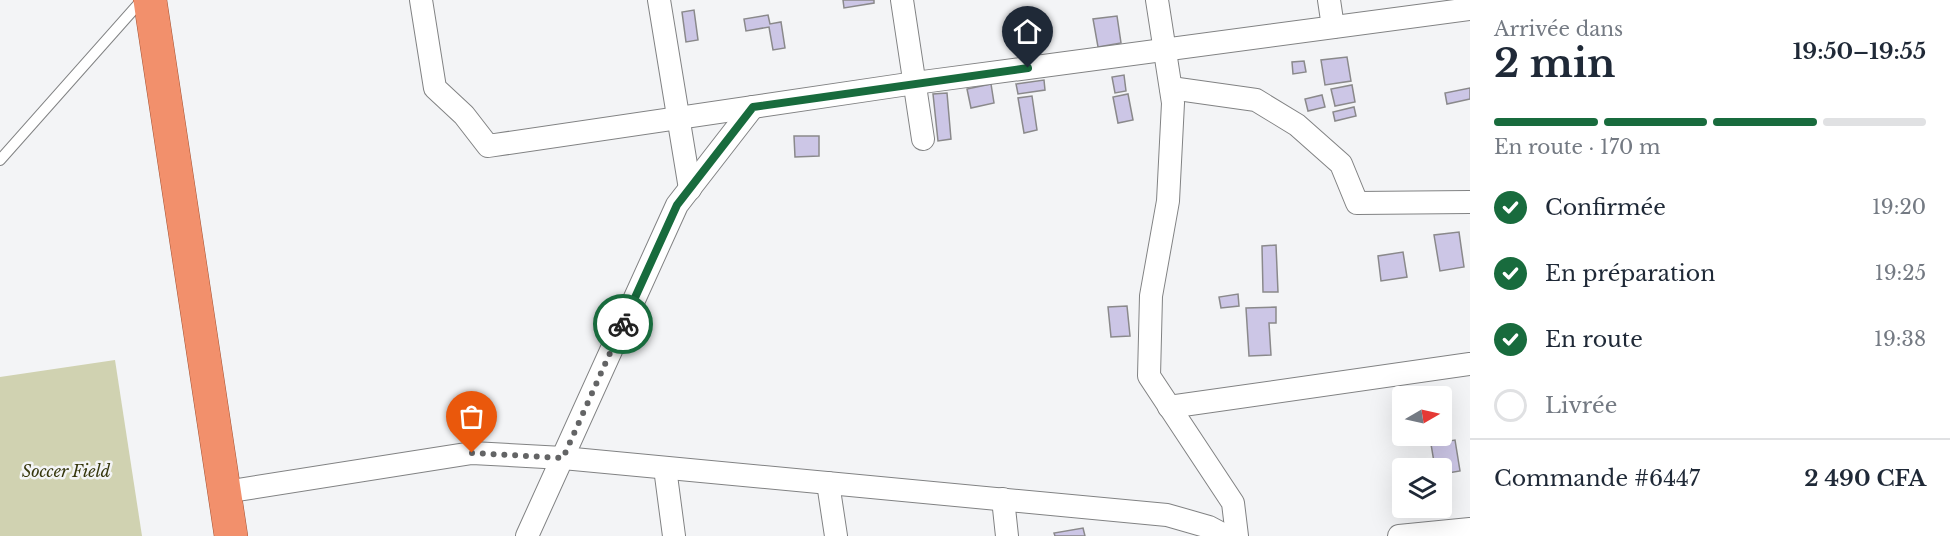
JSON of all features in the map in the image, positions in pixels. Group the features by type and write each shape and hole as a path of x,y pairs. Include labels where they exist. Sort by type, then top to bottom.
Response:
{"highway":[{"path":"150,0 231,536"}],"street":[{"path":"421,0 435,88 464,115 488,146 915,83 1470,9"},
{"path":"659,0 690,189"},
{"path":"902,0 923,139"},
{"path":"1157,0 1173,103 1168,201 1151,296 1149,376 1233,503 1237,536"},
{"path":"1329,0 1333,27"},
{"path":"1171,88 1256,100 1298,125 1341,164 1357,203 1470,202"},
{"path":"527,536 677,205 753,107"},
{"path":"1169,407 1470,364"},
{"path":"225,492 472,453 563,458 1167,515 1209,527 1226,536"},
{"path":"665,468 674,536"},
{"path":"828,483 836,536"},
{"path":"1003,499 1007,536"},
{"path":"1399,536 1470,529"}],"lane":[{"path":"0,160 142,0"}],"green space":[{"name":"Soccer Field","path":"115,360 142,536 0,536 0,377"}],"building":[{"path":"843,0 874,0 874,3 844,8"},
{"path":"694,10 698,40 686,42 682,12"},
{"path":"768,15 770,24 781,22 785,48 773,50 769,27 746,31 744,19"},
{"path":"1117,16 1121,43 1098,47 1093,19"},
{"path":"1347,57 1351,81 1325,85 1321,60"},
{"path":"1304,61 1306,72 1293,74 1292,62"},
{"path":"1124,75 1126,91 1115,93 1112,77"},
{"path":"1044,80 1045,90 1018,94 1016,84"},
{"path":"991,84 994,103 971,108 967,89"},
{"path":"1352,85 1355,102 1335,106 1331,89"},
{"path":"1470,88 1470,99 1447,104 1445,93"},
{"path":"947,93 951,139 938,141 933,94"},
{"path":"1128,94 1133,120 1118,123 1113,97"},
{"path":"1322,95 1325,107 1308,111 1305,99"},
{"path":"1032,96 1037,130 1024,133 1018,98"},
{"path":"1354,107 1356,116 1335,121 1333,112"},
{"path":"794,136 819,136 819,156 795,157"},
{"path":"1459,232 1464,267 1440,271 1434,235"},
{"path":"1276,245 1278,292 1263,292 1262,246"},
{"path":"1403,252 1407,277 1381,281 1378,256"},
{"path":"1238,294 1239,306 1221,308 1219,297"},
{"path":"1127,306 1130,336 1111,337 1108,307"},
{"path":"1276,307 1276,323 1269,323 1271,355 1249,356 1246,308"},
{"path":"1452,440 1455,440 1460,471 1452,472 1452,458 1433,458 1431,446 1452,446"},
{"path":"1083,528 1085,536 1055,536 1054,533"}],"way so far":[{"path":"472,453 563,458 623,324"}],"route":[{"path":"623,324 677,205 753,107 1028,68"}]}
